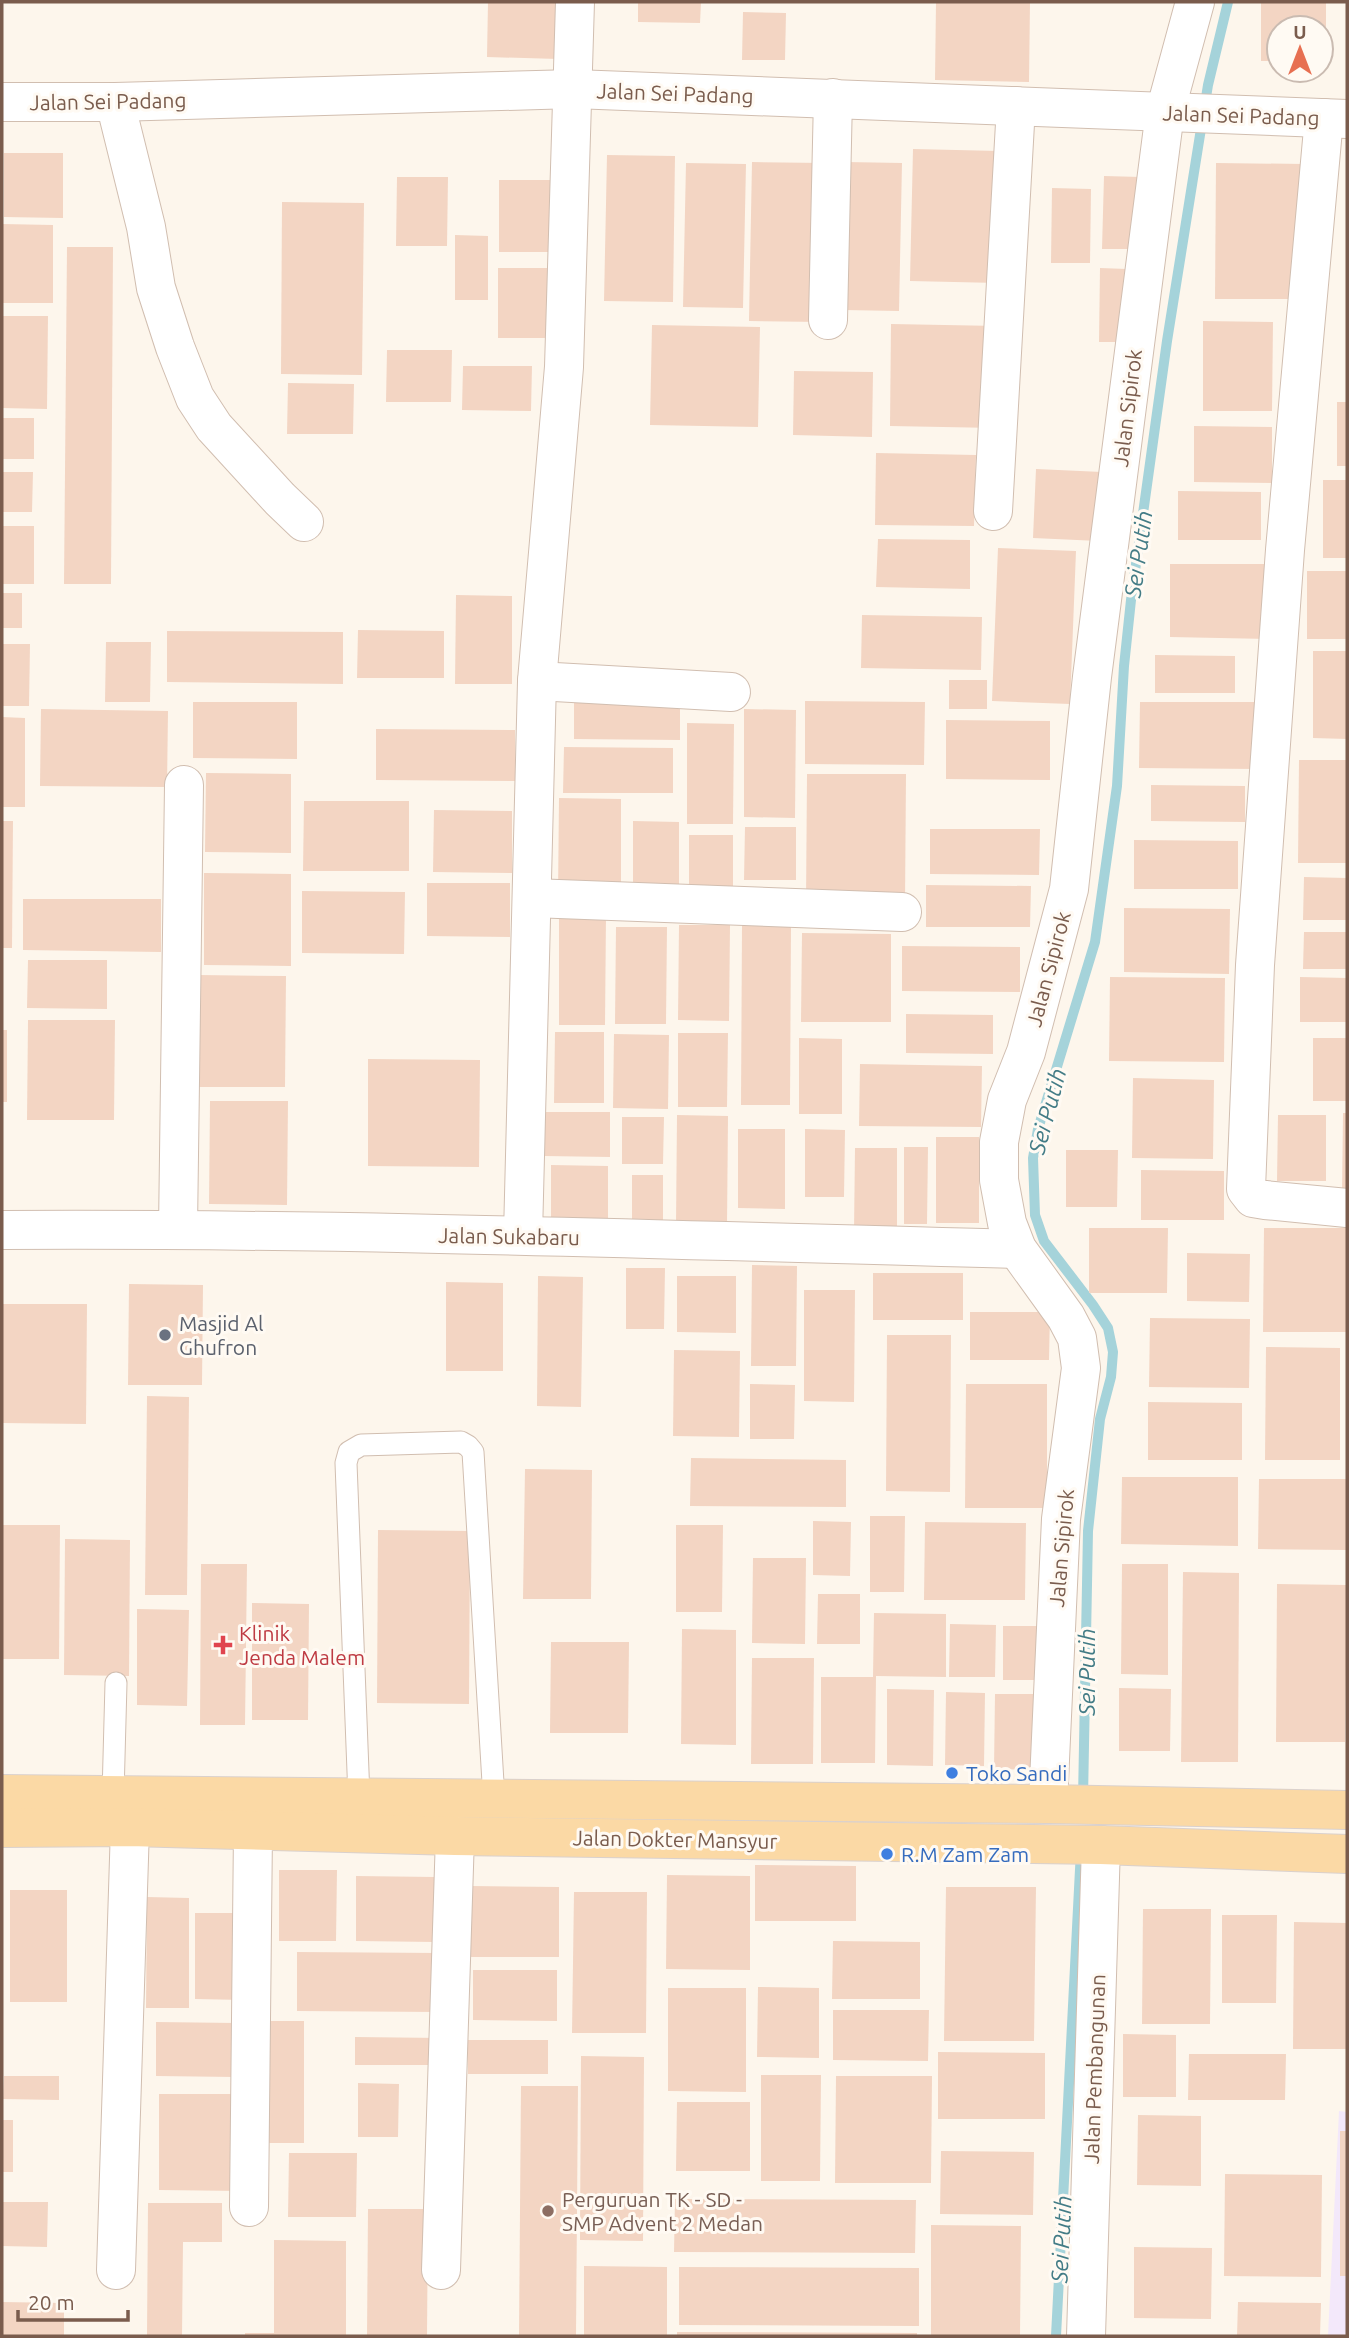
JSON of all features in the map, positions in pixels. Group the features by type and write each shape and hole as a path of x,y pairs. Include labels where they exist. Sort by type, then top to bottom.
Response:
{"main road":[{"name":"Jalan Dokter Mansyur","path":"2,1794 253,1831 1085,1845 1347,1854"},
{"name":"Jalan Dokter Mansyur","path":"2,1828 122,1811 359,1797 1055,1804 1347,1811"}],"street":[{"path":"523,1236 537,681 564,367 575,2"},
{"name":"Jalan Sipirok","path":"1055,1804 1061,1519 1081,1368 1080,1352 1077,1338 1066,1317 1017,1250 1007,1223 999,1180 999,1142 1007,1100 1026,1052 1069,889 1092,677 1174,112 1195,2"},
{"name":"Jalan Sei Padang","path":"2,102 115,103 573,89 1336,118"},
{"path":"828,320 833,98"},
{"path":"115,103 146,227 156,288 195,398 214,427 304,522"},
{"path":"993,511 1016,106"},
{"path":"1336,118 1285,550 1255,965 1246,1189 1254,1198 1347,1208"},
{"path":"537,681 732,692"},
{"path":"177,1229 184,785"},
{"path":"532,898 902,912"},
{"name":"Jalan Sukabaru","path":"2,1230 177,1229 1017,1250"},
{"path":"116,2270 122,1811"},
{"path":"249,2207 253,1831"},
{"path":"441,2270 455,1836"},
{"name":"Jalan Pembangunan","path":"1085,1845 1086,2336"}],"lane":[{"path":"359,1797 346,1463 349,1452 361,1445 461,1442 472,1452 494,1799"},
{"path":"116,1683 122,1811"}],"shaded area":[{"path":"1339,2111 1347,2112 1347,2336 1328,2336"}],"building":[{"path":"488,2 559,3 558,59 487,57"},
{"path":"638,2 701,2 700,23 638,22"},
{"path":"936,2 1030,2 1029,82 935,80"},
{"path":"1261,2 1326,2 1326,14 1265,14 1265,61 1261,61"},
{"path":"743,12 786,13 785,60 742,60"},
{"path":"913,149 999,151 998,283 910,281"},
{"path":"4,153 63,153 63,218 4,217"},
{"path":"607,155 675,156 673,302 604,301"},
{"path":"752,162 824,163 821,322 749,321"},
{"path":"846,162 902,163 899,311 844,310"},
{"path":"686,163 746,164 743,308 683,307"},
{"path":"1216,163 1304,164 1303,299 1215,299"},
{"path":"1104,176 1141,177 1140,249 1102,249"},
{"path":"397,177 448,177 447,246 396,246"},
{"path":"499,180 566,180 566,252 499,252"},
{"path":"1052,188 1091,189 1090,263 1051,263"},
{"path":"282,202 364,203 362,375 281,374"},
{"path":"2,224 53,225 53,303 2,303"},
{"path":"455,235 488,236 488,300 455,300"},
{"path":"67,247 113,247 111,584 64,584"},
{"path":"498,268 552,268 551,338 498,338"},
{"path":"1100,268 1127,269 1126,342 1099,342"},
{"path":"2,316 48,316 47,409 2,408"},
{"path":"1203,321 1273,322 1272,411 1203,411"},
{"path":"891,324 998,326 996,428 890,426"},
{"path":"652,325 760,327 758,427 650,425"},
{"path":"387,350 452,350 451,402 386,402"},
{"path":"463,366 532,366 531,411 462,410"},
{"path":"794,371 873,372 872,437 793,435"},
{"path":"288,383 354,384 353,434 287,434"},
{"path":"1337,402 1347,402 1347,466 1337,466"},
{"path":"2,418 34,418 34,459 2,459"},
{"path":"1194,426 1272,427 1272,483 1194,482"},
{"path":"876,453 976,455 974,526 875,525"},
{"path":"1036,469 1102,472 1099,541 1033,538"},
{"path":"2,472 33,472 32,512 2,512"},
{"path":"1323,480 1347,480 1347,558 1323,558"},
{"path":"1178,491 1261,492 1261,540 1178,540"},
{"path":"2,526 34,526 34,584 2,584"},
{"path":"878,539 970,540 970,589 876,587"},
{"path":"998,548 1076,551 1070,704 992,701"},
{"path":"1170,564 1270,564 1269,639 1170,637"},
{"path":"1307,571 1347,571 1347,639 1307,639"},
{"path":"2,593 22,593 22,628 2,628"},
{"path":"456,595 512,596 512,684 455,684"},
{"path":"862,615 982,617 981,670 861,668"},
{"path":"358,630 444,631 444,678 357,678"},
{"path":"167,631 343,632 343,684 167,682"},
{"path":"106,642 151,642 150,702 105,702"},
{"path":"2,644 30,644 29,706 2,706"},
{"path":"1313,651 1347,651 1347,739 1313,738"},
{"path":"1155,655 1235,656 1235,693 1155,693"},
{"path":"949,680 987,680 987,709 949,709"},
{"path":"574,696 680,697 680,740 574,739"},
{"path":"805,701 925,702 924,765 805,764"},
{"path":"193,702 297,702 297,759 193,758"},
{"path":"1140,702 1258,702 1257,769 1139,768"},
{"path":"41,709 168,711 167,787 40,786"},
{"path":"744,709 796,710 795,818 744,817"},
{"path":"2,717 25,718 25,807 2,807"},
{"path":"946,720 1050,721 1050,780 946,779"},
{"path":"687,723 734,724 733,824 687,824"},
{"path":"376,729 515,730 515,781 376,780"},
{"path":"564,747 673,748 673,793 563,793"},
{"path":"1299,760 1347,760 1347,863 1298,863"},
{"path":"206,773 291,774 291,853 205,852"},
{"path":"807,774 906,774 905,903 806,903"},
{"path":"1151,785 1245,786 1245,822 1151,821"},
{"path":"559,798 621,799 621,896 558,896"},
{"path":"304,801 409,801 409,871 303,871"},
{"path":"434,810 512,811 512,873 433,872"},
{"path":"2,821 13,821 12,948 2,948"},
{"path":"633,821 679,822 679,888 633,887"},
{"path":"745,827 796,827 796,880 744,880"},
{"path":"930,829 1040,829 1039,875 930,874"},
{"path":"689,835 733,835 733,894 689,894"},
{"path":"1134,840 1238,841 1238,889 1134,889"},
{"path":"204,873 291,874 291,966 204,965"},
{"path":"1304,877 1347,878 1347,920 1303,920"},
{"path":"427,883 510,883 510,937 427,936"},
{"path":"926,885 1031,886 1030,927 926,927"},
{"path":"302,891 405,892 404,954 302,953"},
{"path":"23,899 161,899 161,952 23,950"},
{"path":"1124,908 1230,909 1229,974 1124,972"},
{"path":"559,914 606,914 605,1025 559,1025"},
{"path":"679,925 730,925 729,1021 678,1020"},
{"path":"742,925 791,926 790,1105 741,1105"},
{"path":"616,927 667,927 666,1024 615,1024"},
{"path":"1304,932 1347,932 1347,969 1303,969"},
{"path":"802,933 891,934 891,1022 801,1022"},
{"path":"902,946 1020,947 1020,992 902,991"},
{"path":"28,960 107,960 107,1009 27,1008"},
{"path":"199,975 286,976 285,1087 198,1087"},
{"path":"1110,977 1225,978 1224,1062 1109,1061"},
{"path":"1300,977 1347,978 1347,1022 1300,1022"},
{"path":"906,1014 993,1015 993,1054 906,1053"},
{"path":"28,1020 115,1020 114,1120 27,1120"},
{"path":"2,1030 7,1030 7,1102 2,1102"},
{"path":"555,1032 604,1032 604,1103 554,1103"},
{"path":"678,1033 728,1033 727,1107 678,1107"},
{"path":"614,1034 669,1035 668,1109 613,1108"},
{"path":"799,1038 842,1039 842,1114 799,1114"},
{"path":"1313,1038 1347,1038 1347,1101 1313,1101"},
{"path":"368,1059 480,1060 479,1167 368,1166"},
{"path":"860,1064 982,1066 981,1127 859,1126"},
{"path":"1133,1078 1214,1080 1213,1159 1132,1158"},
{"path":"210,1101 288,1101 287,1205 209,1204"},
{"path":"545,1112 610,1112 610,1157 544,1156"},
{"path":"1343,1113 1347,1113 1347,1195 1342,1195"},
{"path":"677,1115 728,1116 727,1225 676,1225"},
{"path":"1278,1115 1326,1115 1326,1181 1277,1181"},
{"path":"622,1117 664,1117 663,1164 622,1164"},
{"path":"738,1129 785,1129 785,1209 738,1208"},
{"path":"805,1129 845,1130 844,1197 805,1197"},
{"path":"936,1137 979,1137 979,1223 936,1223"},
{"path":"904,1147 928,1147 927,1224 904,1224"},
{"path":"855,1148 897,1148 897,1231 854,1231"},
{"path":"1066,1150 1118,1150 1117,1207 1066,1207"},
{"path":"551,1165 608,1166 608,1221 551,1220"},
{"path":"1141,1170 1224,1171 1224,1220 1141,1220"},
{"path":"632,1175 663,1175 663,1226 632,1226"},
{"path":"1089,1228 1168,1228 1167,1293 1089,1293"},
{"path":"1264,1228 1347,1228 1347,1332 1263,1332"},
{"path":"1187,1253 1250,1254 1249,1302 1187,1301"},
{"path":"752,1265 797,1266 796,1366 751,1366"},
{"path":"626,1268 665,1268 664,1329 626,1329"},
{"path":"873,1273 963,1273 963,1320 873,1320"},
{"path":"538,1276 583,1277 581,1407 537,1406"},
{"path":"677,1276 736,1276 736,1333 677,1332"},
{"path":"446,1282 503,1283 503,1371 446,1371"},
{"name":"Masjid Al Ghufron","path":"129,1284 203,1285 202,1385 128,1385"},
{"path":"804,1290 855,1290 854,1402 804,1401"},
{"path":"2,1304 87,1304 86,1424 2,1423"},
{"path":"970,1312 1050,1312 1049,1360 970,1360"},
{"path":"1150,1318 1250,1319 1249,1388 1149,1387"},
{"path":"887,1335 951,1335 950,1492 886,1491"},
{"path":"1266,1347 1340,1348 1340,1460 1265,1460"},
{"path":"674,1350 740,1351 739,1437 673,1436"},
{"path":"750,1384 795,1385 794,1439 750,1439"},
{"path":"966,1384 1047,1384 1047,1508 965,1508"},
{"path":"147,1396 189,1397 187,1595 145,1595"},
{"path":"1148,1402 1242,1403 1242,1460 1148,1460"},
{"path":"691,1458 846,1460 846,1507 690,1506"},
{"path":"525,1469 592,1470 591,1599 523,1599"},
{"path":"1122,1477 1238,1477 1238,1546 1121,1544"},
{"path":"1259,1479 1347,1479 1347,1550 1258,1549"},
{"path":"870,1516 905,1516 904,1592 870,1592"},
{"path":"813,1521 851,1522 850,1576 813,1575"},
{"path":"925,1522 1026,1523 1025,1600 924,1600"},
{"path":"2,1525 60,1525 59,1659 2,1659"},
{"path":"676,1525 723,1525 722,1612 676,1612"},
{"path":"378,1530 470,1531 469,1704 377,1703"},
{"path":"65,1539 130,1540 129,1676 64,1675"},
{"path":"753,1558 806,1558 805,1644 752,1643"},
{"name":"Klinik Jenda Malem","path":"201,1564 247,1564 245,1725 200,1725"},
{"path":"1122,1564 1168,1564 1168,1675 1121,1674"},
{"path":"1183,1572 1239,1573 1238,1762 1181,1762"},
{"path":"1277,1584 1347,1585 1345,1742 1276,1742"},
{"path":"818,1594 860,1594 860,1644 817,1644"},
{"path":"252,1603 309,1604 308,1720 252,1720"},
{"path":"137,1609 189,1610 187,1706 137,1705"},
{"path":"874,1613 946,1614 946,1677 876,1676 875,1763 821,1763 821,1677 873,1677"},
{"path":"950,1624 996,1625 995,1677 949,1677"},
{"path":"1003,1626 1040,1626 1039,1680 1003,1680"},
{"path":"682,1629 736,1630 736,1745 681,1744"},
{"path":"551,1642 629,1642 628,1733 550,1733"},
{"path":"752,1658 814,1658 813,1764 751,1764"},
{"path":"1119,1688 1171,1689 1170,1751 1119,1751"},
{"path":"887,1689 934,1690 933,1766 887,1765"},
{"path":"946,1692 985,1693 984,1766 945,1765"},
{"path":"995,1694 1043,1694 1042,1770 994,1769"},
{"path":"755,1865 856,1866 856,1921 755,1921"},
{"path":"279,1870 337,1870 336,1941 279,1941"},
{"path":"667,1875 750,1876 750,1970 666,1969"},
{"path":"356,1876 435,1877 435,1942 356,1941"},
{"path":"471,1886 559,1887 559,1957 471,1957"},
{"path":"946,1887 1036,1887 1034,2041 944,2041"},
{"path":"10,1890 67,1890 67,2002 10,2002"},
{"path":"574,1892 647,1892 646,2033 572,2033"},
{"path":"147,1897 189,1898 189,2008 146,2008"},
{"path":"1143,1909 1211,1909 1210,2024 1142,2024"},
{"path":"195,1913 244,1913 244,2000 195,1999"},
{"path":"1222,1915 1277,1915 1276,2003 1222,2003"},
{"path":"1294,1922 1347,1923 1347,2049 1293,2049"},
{"path":"833,1941 920,1942 920,1999 832,1999"},
{"path":"297,1952 438,1953 438,2012 297,2011"},
{"path":"473,1970 557,1970 557,2021 473,2020"},
{"path":"758,1987 819,1988 819,2058 757,2057"},
{"path":"668,1988 746,1988 746,2092 668,2091"},
{"path":"833,2010 929,2010 928,2061 833,2060"},
{"path":"267,2021 304,2021 304,2143 266,2143"},
{"path":"156,2022 236,2023 235,2077 156,2076"},
{"path":"1123,2034 1176,2035 1176,2097 1123,2097"},
{"path":"355,2037 442,2038 441,2065 355,2065"},
{"path":"468,2040 548,2040 548,2074 468,2074"},
{"path":"938,2052 1045,2053 1045,2119 938,2119"},
{"path":"1189,2054 1286,2054 1285,2100 1188,2100"},
{"path":"581,2056 644,2057 643,2241 580,2240"},
{"path":"761,2075 821,2075 820,2181 761,2181"},
{"path":"4,2076 59,2076 59,2100 3,2099"},
{"path":"836,2076 932,2076 931,2183 835,2183"},
{"path":"358,2083 399,2084 398,2137 358,2137"},
{"name":"Perguruan TK - SD - SMP Advent 2 Medan","path":"521,2086 578,2086 576,2336 519,2336"},
{"path":"159,2094 241,2094 241,2191 159,2190"},
{"path":"677,2102 750,2102 750,2171 676,2171"},
{"path":"1138,2115 1201,2116 1201,2186 1137,2185"},
{"path":"2,2120 13,2120 13,2172 2,2172"},
{"path":"1340,2131 1347,2131 1347,2276 1340,2276"},
{"path":"941,2151 1034,2152 1033,2215 940,2214"},
{"path":"289,2153 357,2153 356,2217 288,2217"},
{"path":"1225,2174 1322,2175 1321,2277 1224,2276"},
{"path":"675,2199 916,2200 915,2253 674,2252"},
{"path":"2,2202 48,2202 47,2247 2,2246"},
{"path":"148,2203 222,2203 222,2242 183,2242 182,2336 147,2335"},
{"path":"368,2209 428,2209 427,2336 367,2336"},
{"path":"931,2225 1021,2226 1020,2336 931,2336"},
{"path":"274,2240 346,2241 346,2336 245,2336 245,2333 274,2333"},
{"path":"1134,2247 1212,2248 1211,2319 1134,2318"},
{"path":"584,2266 667,2267 667,2336 584,2336"},
{"path":"679,2267 919,2268 919,2326 679,2325"},
{"path":"2,2302 64,2303 64,2336 2,2336"},
{"path":"1238,2302 1321,2303 1320,2336 1237,2336"},
{"path":"677,2332 917,2333 917,2336 677,2336"}],"waterway":[{"name":"Sei Putih","path":"1083,1799 1088,1531 1100,1419 1111,1377 1113,1352 1108,1328 1044,1241 1035,1215 1033,1158 1038,1129 1095,942 1117,786 1131,600 1167,341 1208,85 1228,2"},
{"name":"Sei Putih","path":"1056,2336 1081,1850"}],"place":[{"name":"Masjid Al Ghufron","path":"165,1335"},
{"name":"Klinik Jenda Malem","path":"223,1645"},
{"name":"Toko Sandi","path":"952,1773"},
{"name":"R.M Zam Zam","path":"887,1854"},
{"name":"Perguruan TK - SD - SMP Advent 2 Medan","path":"548,2211"}]}
